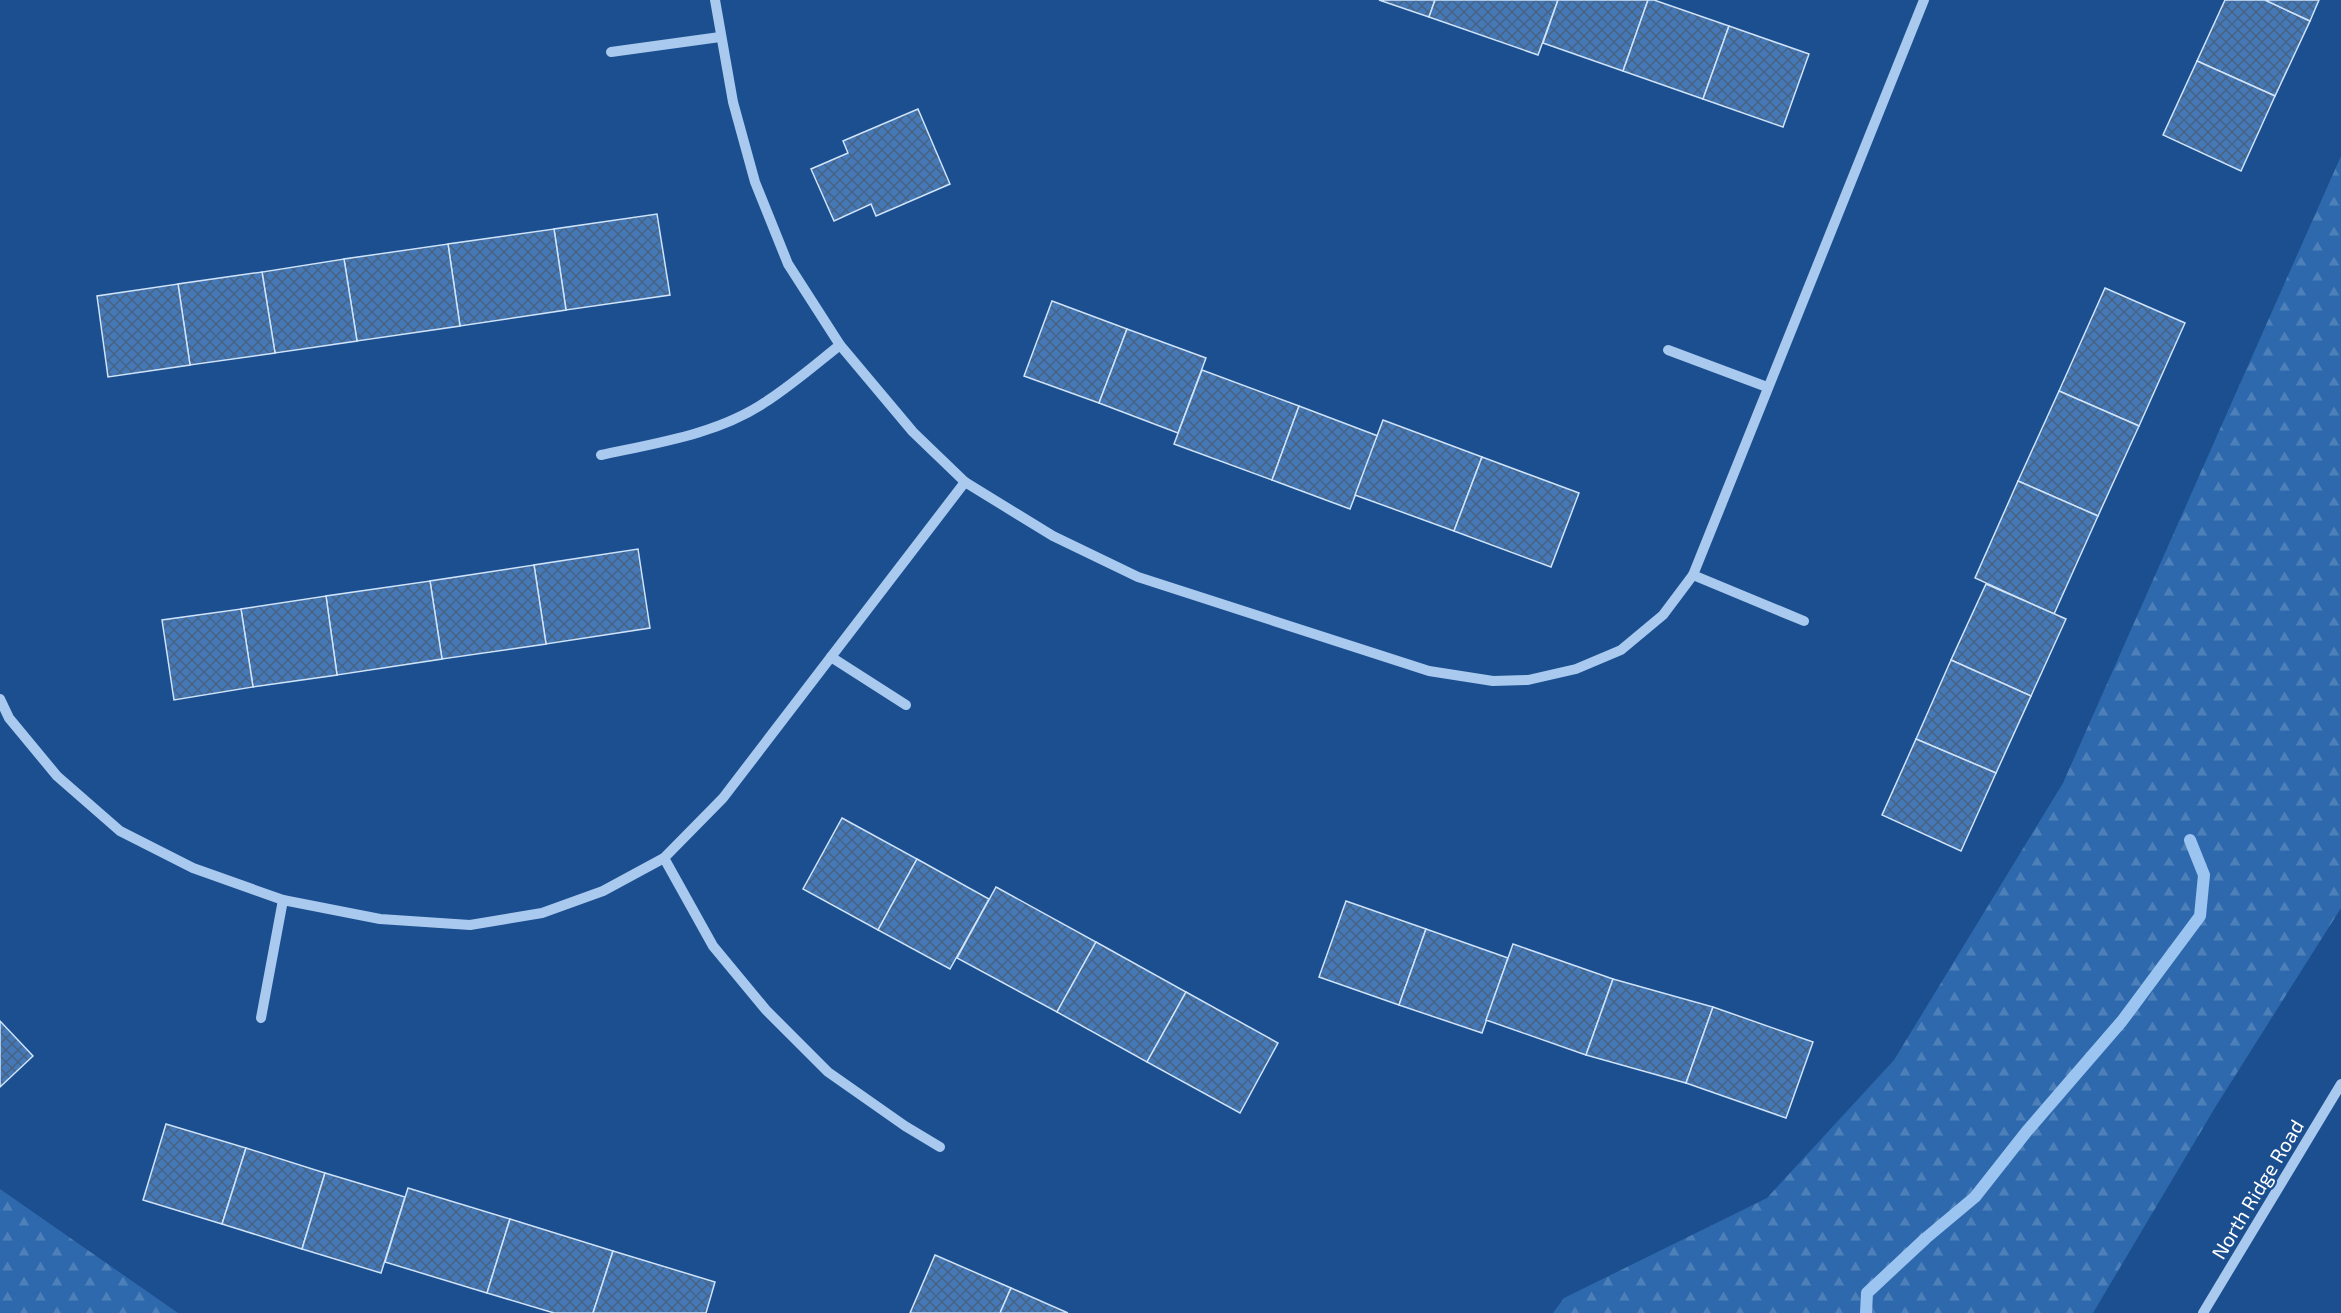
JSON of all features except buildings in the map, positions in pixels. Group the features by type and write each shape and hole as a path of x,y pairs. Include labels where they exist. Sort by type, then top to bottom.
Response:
{"street":[{"path":"715,0 733,102 755,182 788,264 840,345 913,432 965,482 1053,536 1138,577 1429,671 1493,681 1528,680 1576,669 1621,650 1663,615 1693,575 1924,0"},
{"path":"611,52 720,37"},
{"path":"601,455 676,439 729,422 766,402 840,345"},
{"path":"1668,350 1767,387"},
{"path":"0,699 9,718 57,776 120,831 193,868 283,900 380,919 470,925 542,914 603,891 664,858 723,798 965,482"},
{"path":"1693,575 1804,621"},
{"path":"831,657 906,705"},
{"path":"664,858 712,946 766,1010 828,1072 905,1126 940,1147"},
{"path":"261,1018 283,900"},
{"name":"North Ridge Road","path":"2204,1313 2341,1084"}],"green space":[{"path":"2341,156 2341,908 2216,1106 2093,1313 1553,1313 1564,1298 1767,1198 1894,1060 2063,783"},
{"path":"0,1189 178,1313 0,1313"}],"waterway":[{"path":"1866,1313 1867,1293 1926,1238 1975,1197 2027,1131 2122,1021 2200,916 2204,875 2190,840"}]}
